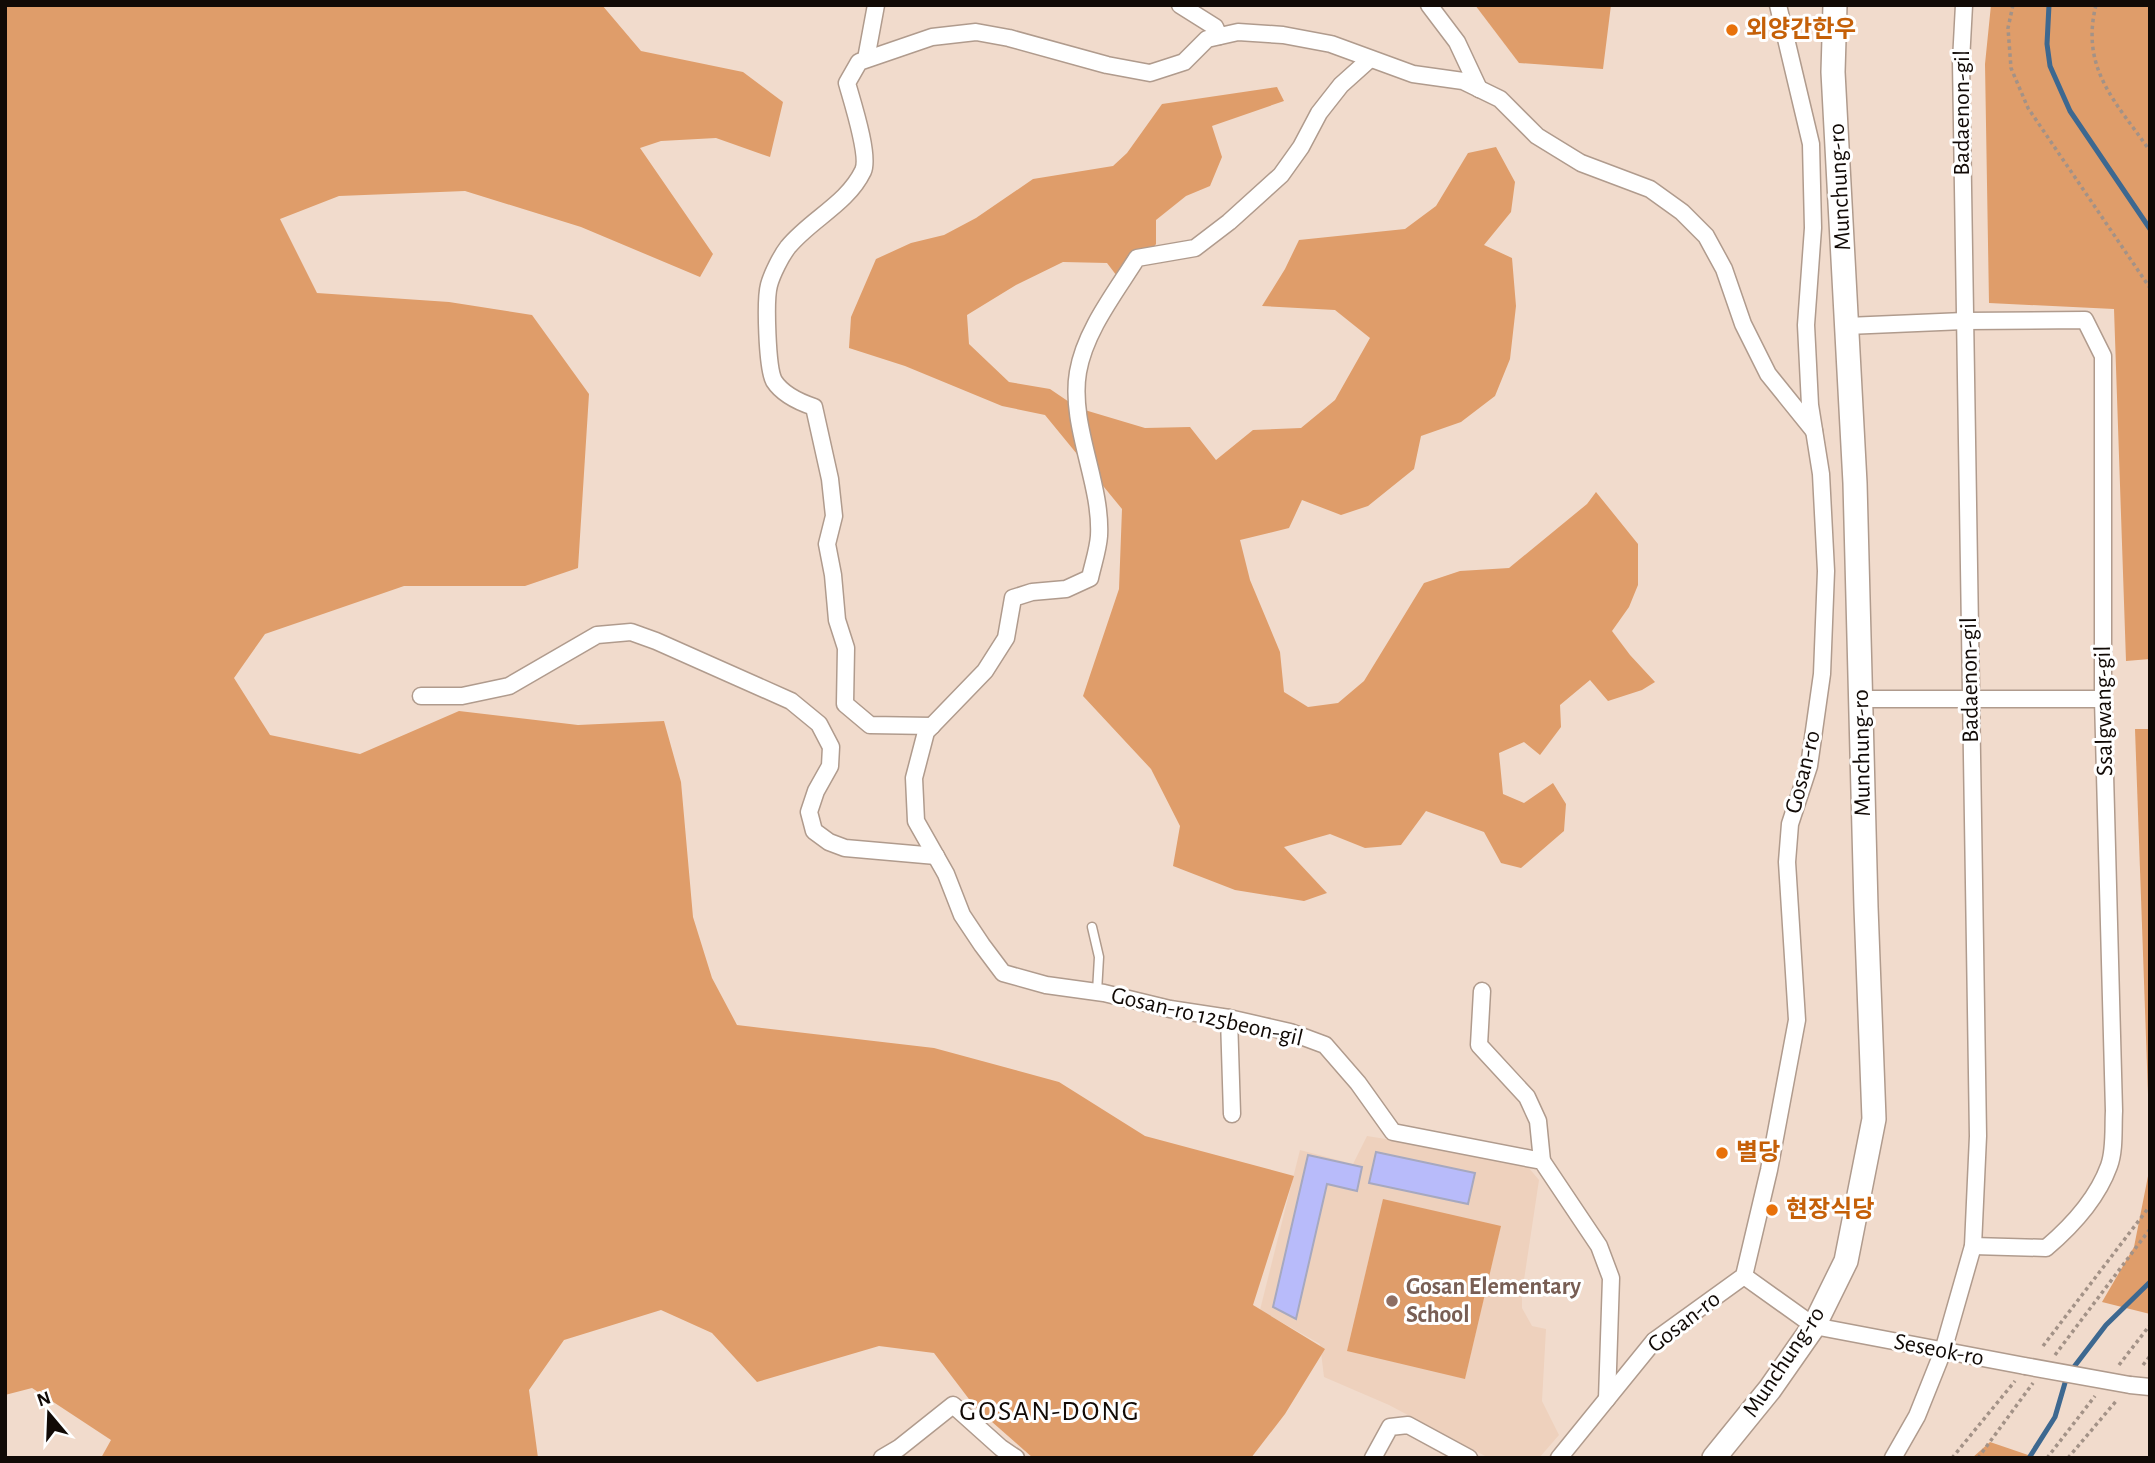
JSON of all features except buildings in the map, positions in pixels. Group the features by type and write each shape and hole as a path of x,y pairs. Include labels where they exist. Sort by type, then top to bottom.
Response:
{"street":[{"path":"866,59 876,5"},
{"path":"1180,5 1214,27 1219,36"},
{"path":"1429,5 1457,41 1479,89"},
{"name":"Gosan-ro","path":"1559,1458 1654,1341 1744,1276 1769,1170 1797,1020 1787,862 1790,824 1809,765 1822,674 1826,571 1821,474 1810,405 1806,325 1813,228 1811,144 1778,5"},
{"name":"Munchung-ro","path":"1714,1458 1770,1389 1814,1326 1846,1261 1874,1119 1855,483 1833,72 1835,5"},
{"name":"Badaenon-gil","path":"1893,1458 1917,1416 1943,1351 1973,1246 1978,1136 1964,321 1961,61 1964,5"},
{"path":"932,726 870,725 845,704 846,648 837,620 827,544 834,516 831,479 814,407 790,396 775,382 769,368 769,286 788,247 846,195 864,169 863,145 847,83 859,62 866,59 932,37 976,32 1150,73 1184,62 1207,39 1238,32 1283,35 1331,44 1413,74 1464,81 1500,99 1537,136 1581,163 1650,189 1682,212 1706,236 1724,269 1743,324 1768,374 1814,431"},
{"name":"Gosan-ro 125beon-gil","path":"1370,59 1341,85 1319,113 1282,175 1229,222 1195,248 1137,258 1087,343 1078,372 1076,402 1099,535 1090,578 1066,590 1031,592 1013,598 1006,638 985,671 926,733 914,778 916,821 946,874 962,915 1003,973 1046,985 1097,992 1290,1032 1325,1045 1358,1083 1393,1132 1542,1161"},
{"name":"Ssalgwang-gil","path":"1847,326 2085,320 2103,356 2103,699 2114,1111 2110,1164 2096,1191 2072,1226 2046,1248 1973,1246"},
{"path":"421,696 462,696 509,686 597,635 631,632 683,652 792,701 819,724 831,747 830,766 816,791 809,812 814,831 829,842 845,848 936,856"},
{"path":"1861,699 2103,699"},
{"path":"1482,990 1479,1045 1527,1097 1538,1121 1542,1161 1599,1247 1611,1278 1607,1399"},
{"path":"1229,1018 1232,1114"},
{"name":"Seseok-ro","path":"1744,1276 1814,1326 1943,1351 2021,1373 2125,1391 2150,1387"},
{"path":"882,1458 899,1448 953,1405 1000,1448 1016,1458"},
{"path":"1373,1458 1390,1427 1408,1425 1469,1458"}],"lane":[{"path":"1092,928 1099,957 1097,992"}],"path":[{"path":"2013,5 2008,28 2011,68 2028,108 2150,288"},
{"path":"2096,5 2091,27 2093,57 2105,87 2150,151"},
{"path":"2043,1346 2150,1206"},
{"path":"2048,1364 2150,1229"},
{"path":"2143,1365 2150,1356"},
{"path":"1952,1458 2021,1373"},
{"path":"1978,1458 2041,1373"},
{"path":"2068,1458 2125,1391"}],"shaded area":[{"path":"5,5 602,5 641,51 743,72 783,102 770,157 716,138 661,141 640,148 713,254 700,277 581,227 465,191 339,196 280,219 317,293 449,302 532,315 589,394 578,568 525,586 404,586 265,634 234,678 270,735 360,754 459,711 578,725 664,721 681,782 693,917 712,978 737,1025 934,1048 1059,1082 1145,1136 1294,1176 1253,1305 1325,1349 1285,1414 1251,1458 1033,1458 975,1407 934,1353 879,1346 757,1382 712,1333 661,1310 564,1340 529,1390 538,1458 101,1458 111,1440 32,1388 5,1395"},
{"path":"1475,5 1611,5 1603,69 1519,63"},
{"path":"1991,5 2150,5 2150,659 2126,661 2114,309 1989,303 1985,64"},
{"path":"1277,87 1284,101 1212,126 1222,157 1210,186 1186,196 1156,220 1156,244 1126,288 1107,263 1063,262 1016,285 967,315 969,344 1009,382 1050,389 1078,408 1145,428 1190,427 1216,460 1253,430 1301,428 1335,400 1370,338 1335,310 1262,306 1299,240 1405,229 1436,206 1468,153 1496,147 1515,182 1511,212 1484,245 1512,258 1516,306 1510,359 1495,396 1461,422 1421,436 1414,469 1368,506 1341,515 1302,500 1289,528 1240,540 1250,580 1280,652 1284,692 1308,707 1338,703 1364,681 1424,583 1460,571 1509,568 1587,504 1596,492 1638,544 1638,585 1629,607 1612,631 1655,682 1642,690 1608,701 1590,680 1560,705 1561,727 1540,755 1524,742 1499,753 1503,794 1524,803 1553,783 1566,804 1564,831 1521,868 1501,863 1484,832 1426,811 1401,845 1365,848 1330,834 1284,847 1327,893 1304,901 1235,890 1173,866 1180,826 1151,769 1083,696 1119,589 1122,509 1045,415 1002,406 905,366 849,348 851,317 876,259 911,243 944,235 976,218 1033,179 1113,166 1127,153 1162,104"},
{"path":"2135,729 2150,729 2150,1150"},
{"name":"Gosan Elementary School","path":"1367,1136 1523,1161 1539,1180 1522,1308 1532,1326 1546,1329 1542,1401 1559,1435 1539,1458 1489,1458 1389,1405 1324,1377 1320,1344 1260,1310 1300,1150 1353,1164"},
{"path":"2150,1166 2150,1314 2102,1302 2134,1247"},
{"path":"1383,1199 1501,1226 1465,1379 1347,1351"},
{"path":"1990,1442 2037,1458 1972,1458"}],"waterway":[{"path":"2049,5 2047,44 2050,66 2070,111 2150,229"},
{"path":"2029,1458 2055,1417 2067,1376 2106,1325 2150,1282"}],"place":[{"name":"외양간한우","path":"1732,30"},
{"name":"별당","path":"1722,1153"},
{"name":"현장식당","path":"1772,1210"},
{"name":"Gosan Elementary School","path":"1392,1301"}],"district":[{"name":"GOSAN-DONG","path":"1050,1412"}]}
